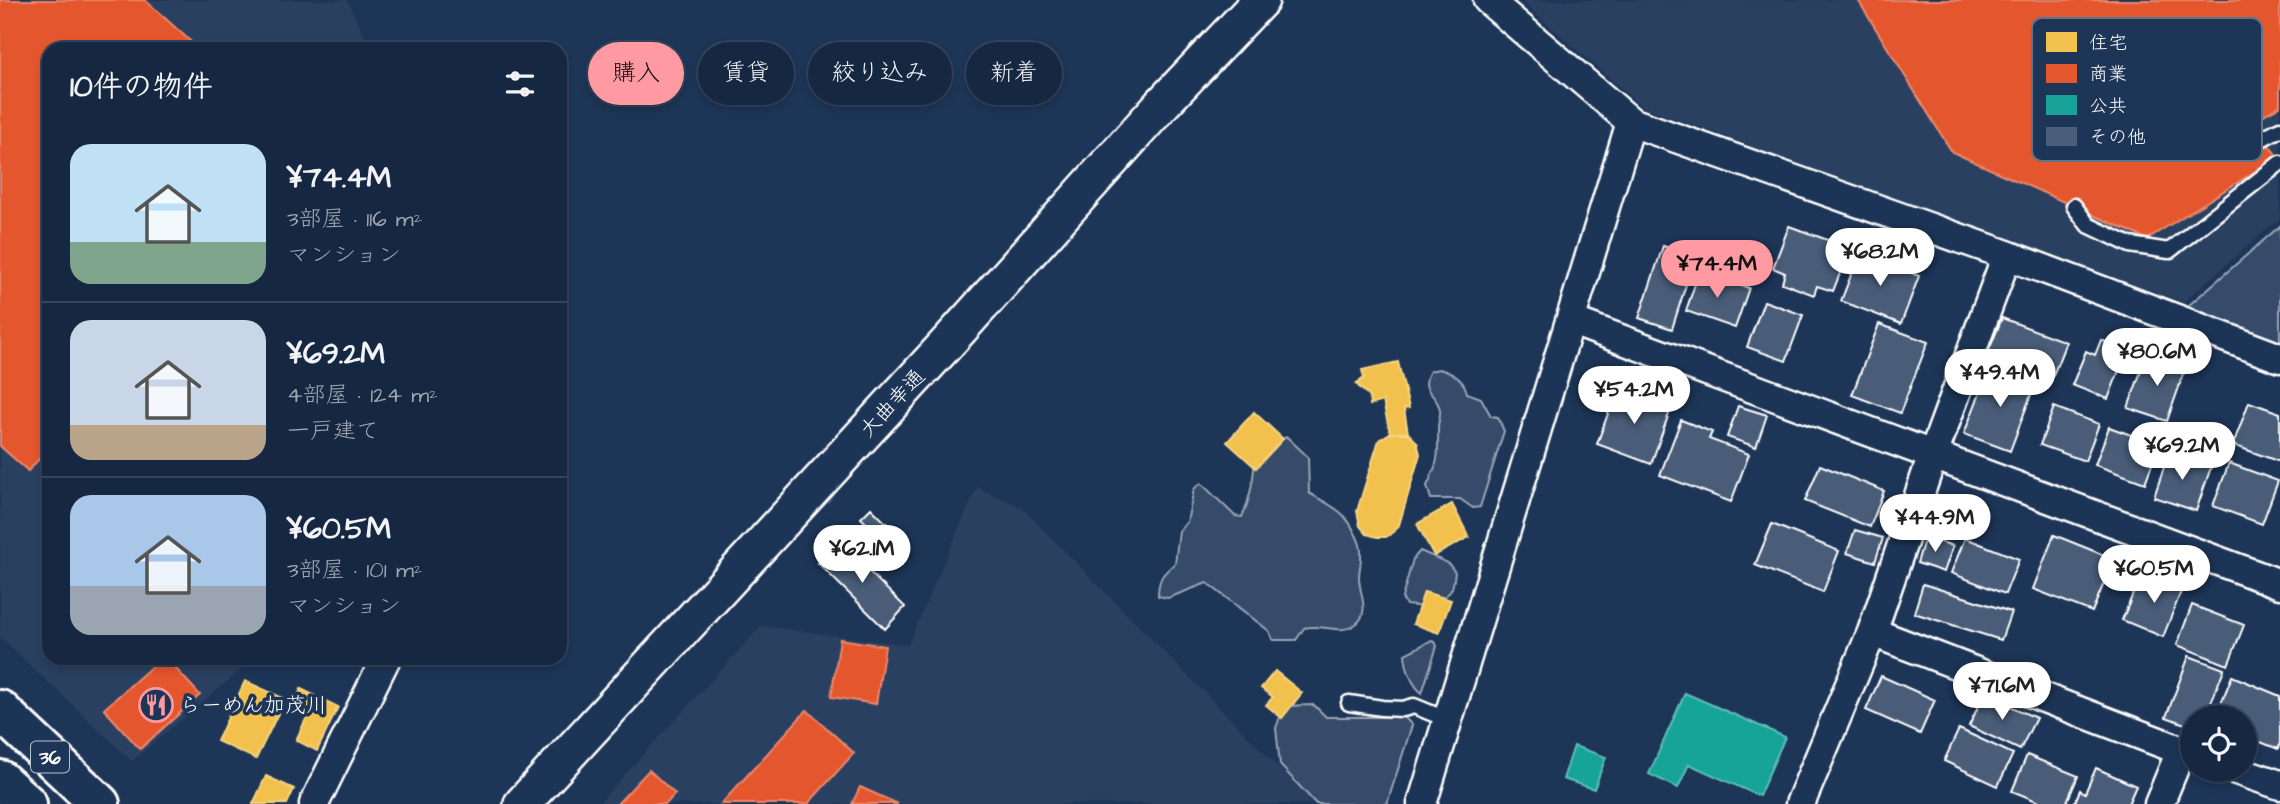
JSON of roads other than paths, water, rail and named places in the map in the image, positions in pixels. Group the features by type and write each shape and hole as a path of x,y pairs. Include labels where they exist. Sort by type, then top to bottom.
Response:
{"highway":[{"name":"36","path":"0,710 100,804"},
{"name":"36","path":"0,780 27,804"}],"street":[{"name":"大曲幸通","path":"522,804 934,357 1162,104 1261,0"},
{"path":"1488,0 1631,122 2007,255 2280,358"},
{"path":"1422,804 1631,122"},
{"path":"1800,804 1872,632 1933,455 2007,255"},
{"path":"1572,321 2280,584"},
{"path":"1872,632 2180,750"},
{"path":"314,804 383,665"},
{"path":"2159,804 2180,766"},
{"path":"2257,777 2280,785"}],"lane":[{"path":"2263,138 2280,129"},
{"path":"2074,206 2088,225 2130,245 2169,251 2280,163"},
{"path":"1349,703 1402,709 1413,706 1448,720"}],"place":[{"name":"らーめん加茂川","path":"156,705"}]}
